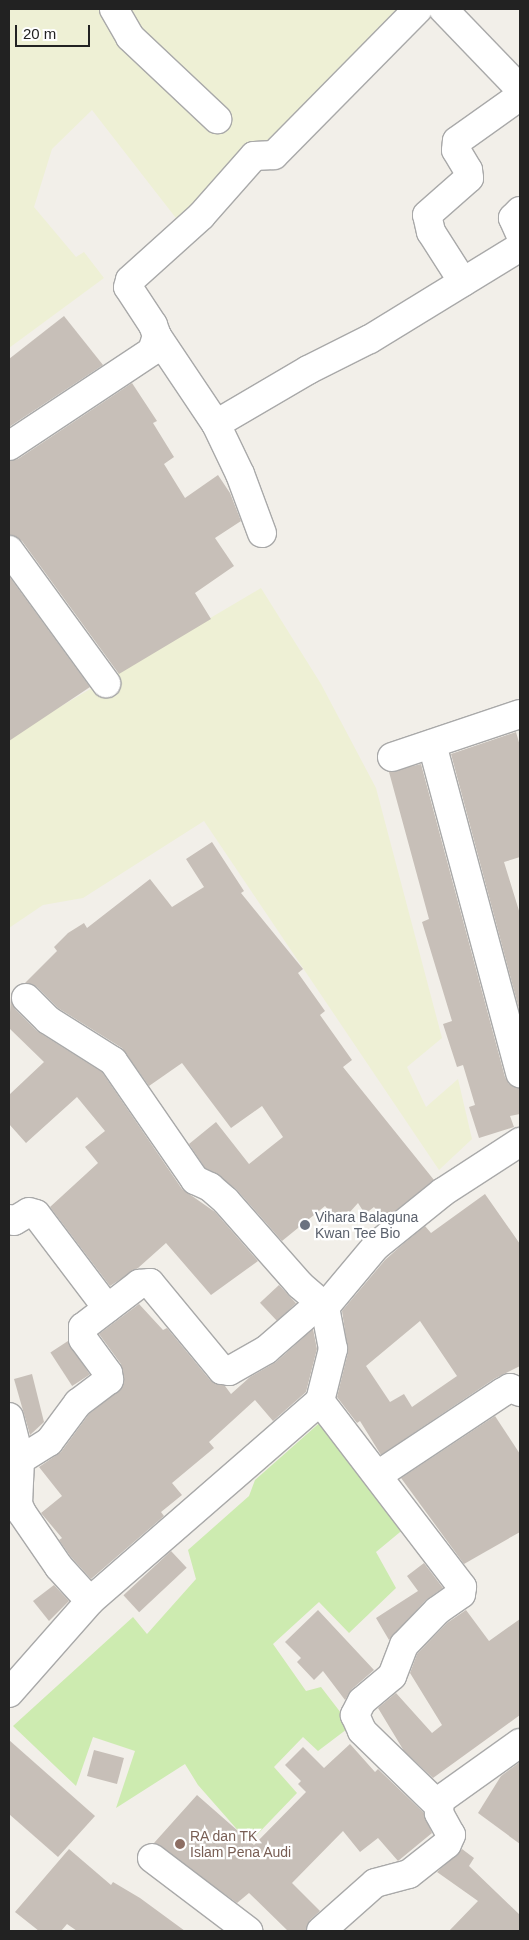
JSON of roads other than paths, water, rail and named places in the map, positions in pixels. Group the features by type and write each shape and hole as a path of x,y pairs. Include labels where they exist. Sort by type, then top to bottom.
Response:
{"street":[{"path":"114,9 130,37 217,119"},
{"path":"262,533 240,474 216,424 157,336 153,325 128,287 130,280 201,216 254,156 274,155 418,9"},
{"path":"442,9 520,89"},
{"path":"463,282 431,232 427,215 469,178 468,170 456,150 457,141 520,96"},
{"path":"520,211 513,218 520,234"},
{"path":"216,424 308,370 370,339 520,247"},
{"path":"9,446 152,351 157,336"},
{"path":"9,550 106,683"},
{"path":"392,758 520,714"},
{"path":"432,744 520,1072"},
{"path":"9,1693 90,1601 320,1401 333,1349 323,1305 300,1285 226,1201 210,1187 195,1180 113,1061 48,1020 26,998"},
{"path":"20,1460 49,1442 78,1403 109,1380 108,1373 83,1340 82,1332 87,1322 139,1284 150,1283 222,1370 229,1371 266,1350 323,1305 386,1236 443,1192 520,1142"},
{"path":"9,1219 14,1221 29,1212 36,1214 107,1308"},
{"path":"378,1475 503,1392 510,1388 520,1392"},
{"path":"320,1401 378,1475 462,1590 404,1645 392,1676 362,1701 355,1715 362,1731 438,1805 452,1835 447,1844 409,1874 375,1883 321,1931"},
{"path":"9,1416 20,1460 18,1504 22,1513 59,1567 90,1601"},
{"path":"438,1805 440,1800 520,1743"},
{"path":"152,1858 248,1931"}],"place":[{"name":"Vihara Balaguna Kwan Tee Bio","path":"305,1225"},
{"name":"RA dan TK Islam Pena Audi","path":"180,1844"}]}
